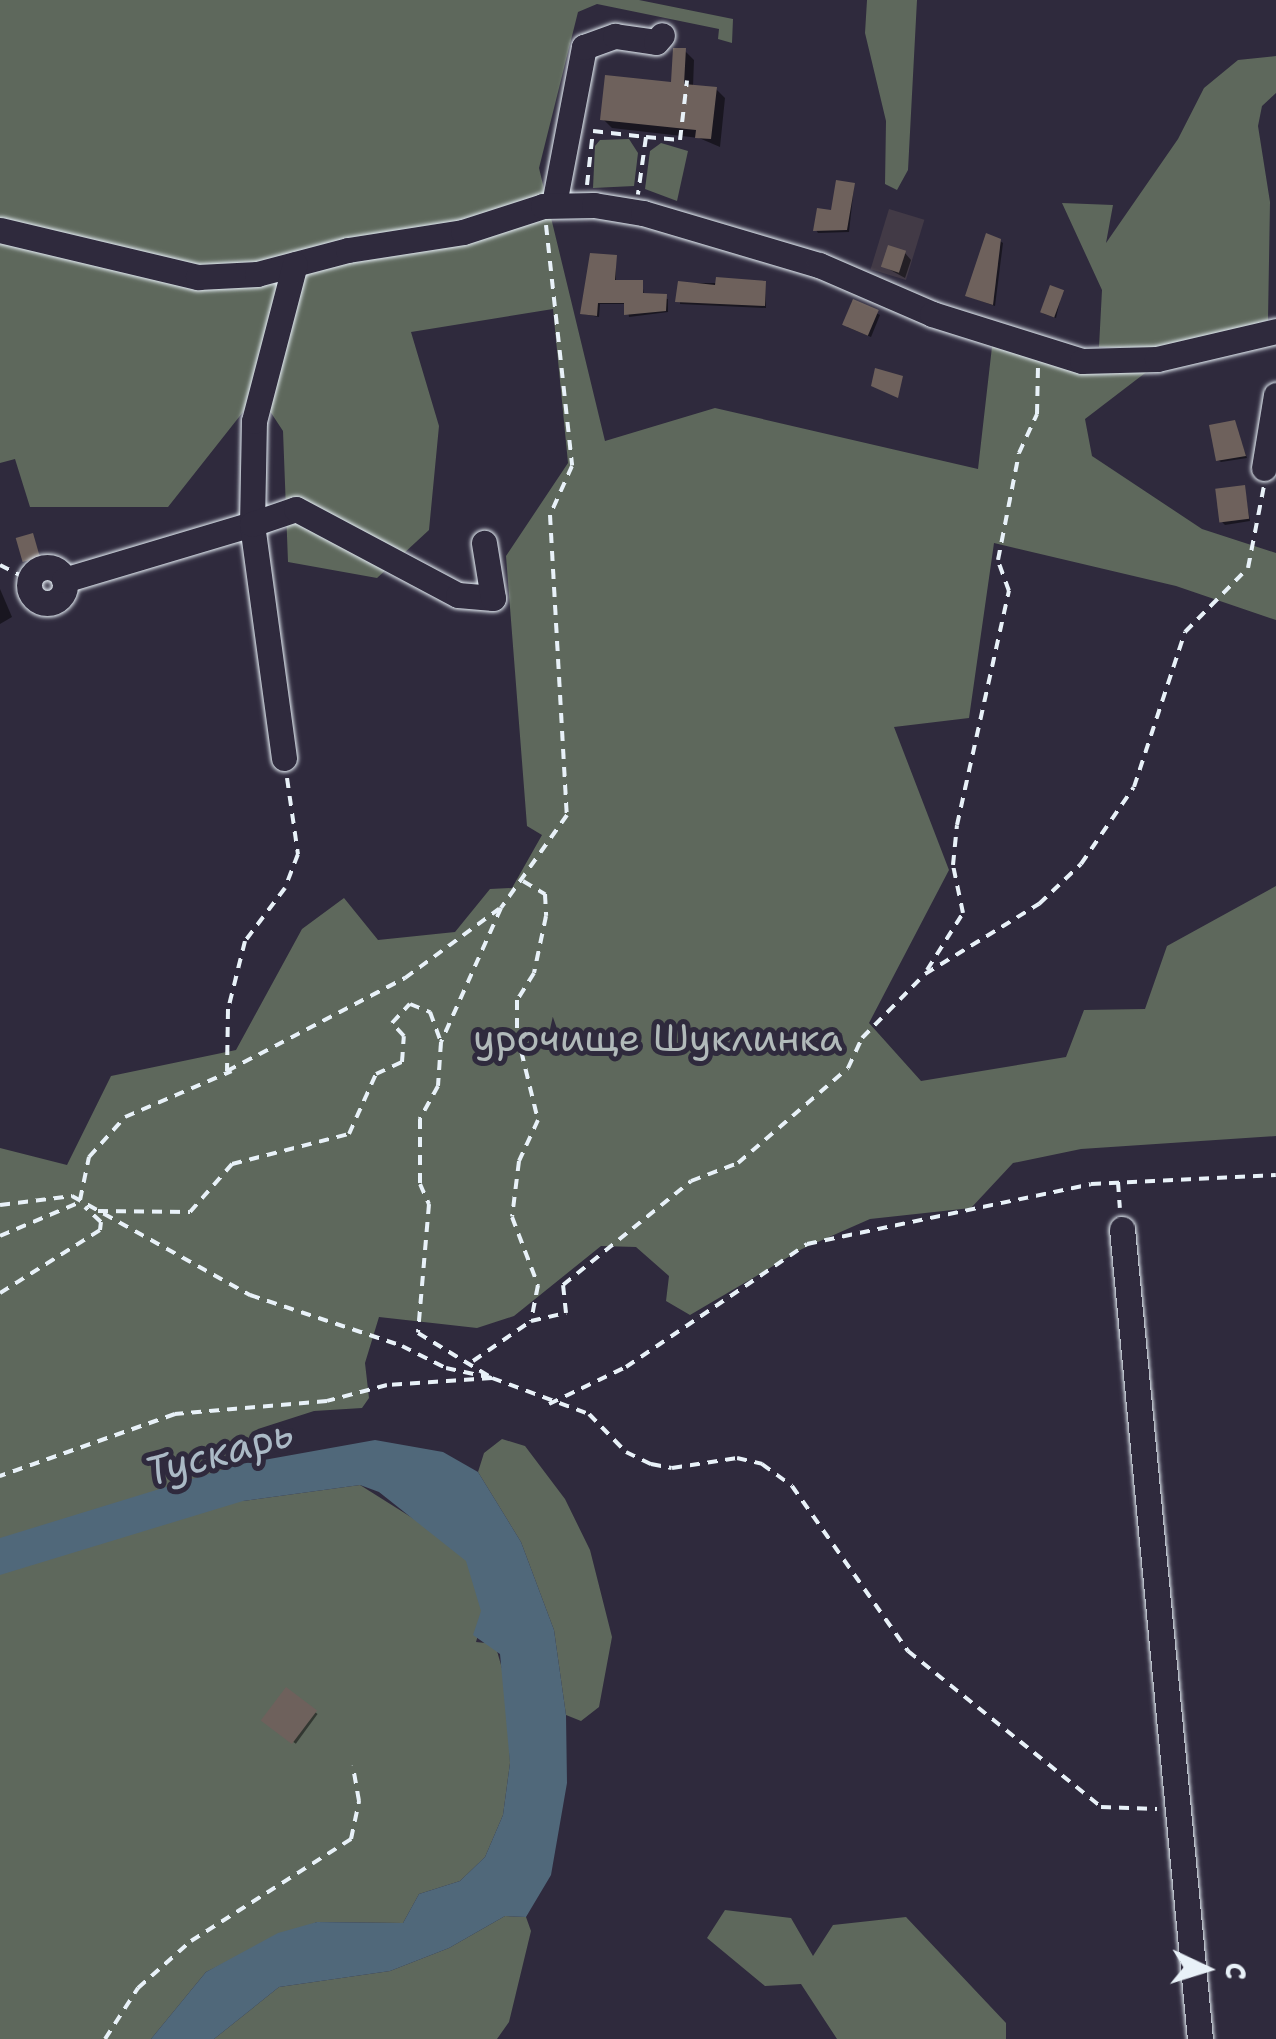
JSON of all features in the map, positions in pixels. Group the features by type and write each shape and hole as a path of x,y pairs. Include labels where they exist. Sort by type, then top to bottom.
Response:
{"street":[{"path":"549,205 584,47 615,36 656,42 662,35"},
{"path":"0,230 198,277 296,264 463,232 549,205 584,205 635,212 819,265 1036,350 1082,361 1158,360 1265,335 1276,356"},
{"path":"284,758 252,524 254,421 296,264"},
{"path":"1264,468 1276,395"},
{"path":"30,580 32,596 44,604 60,598 64,580 296,509 458,595 493,598 484,543"},
{"path":"1122,1228 1200,2039"}],"path":[{"path":"584,205 593,131 680,140 686,80"},
{"path":"635,212 646,137"},
{"path":"492,1378 473,1361 453,1358 418,1333 428,1204 420,1184 420,1119 438,1086 442,1042 501,908 567,815 550,514 572,466 549,205"},
{"path":"473,1361 531,1321 566,1314 562,1285 678,1190 738,1163 824,1091 848,1068 862,1038 925,974 964,912 954,864 957,824 1009,591 998,560 1019,453 1037,414 1036,350"},
{"path":"925,974 1039,904 1106,832 1160,723 1185,632 1248,568 1258,539 1264,468"},
{"path":"0,565 30,580"},
{"path":"240,1066 228,1071 228,1010 245,941 285,888 298,854 284,758"},
{"path":"522,880 545,894 546,916 534,973 518,1000 517,1034 538,1120 519,1161 512,1217 538,1285 531,1321"},
{"path":"80,1202 88,1156 125,1117 211,1085 405,978 501,908"},
{"path":"96,1211 190,1212 232,1164 349,1134 376,1074 402,1062 404,1036 392,1023 410,1004 430,1012 442,1042"},
{"path":"548,1404 626,1367 807,1244 1118,1182 1276,1175"},
{"path":"1118,1182 1122,1228"},
{"path":"0,1204 54,1193 80,1202 250,1295 446,1368 492,1378 548,1404 588,1414 626,1452 651,1464 672,1468 737,1458 762,1464 792,1486 908,1651 1101,1807 1178,1810"},
{"path":"0,1236 80,1202"},
{"path":"0,1293 100,1230 101,1222 80,1202"},
{"path":"0,1476 175,1414 328,1401 387,1385 492,1378"},
{"path":"105,2039 138,1988 191,1941 351,1839 359,1801 353,1766"}],"shaded area":[{"path":"889,209 924,220 906,280 871,269"}],"green space":[{"name":"урочище Шуклинка","path":"0,0 639,0 733,19 732,43 718,39 719,29 597,4 578,12 539,168 605,441 715,408 978,469 993,338 1149,370 1085,419 1092,456 1202,529 1276,553 1276,620 1176,586 994,543 969,718 894,727 949,870 869,1023 921,1081 1066,1057 1084,1010 1145,1009 1167,946 1276,886 1276,1136 1081,1149 1013,1163 971,1208 870,1219 802,1249 690,1315 666,1301 669,1276 636,1247 601,1246 514,1316 477,1328 379,1317 365,1363 369,1398 362,1408 314,1411 258,1429 241,1464 243,1501 360,1485 468,1553 489,1597 476,1642 495,1644 507,1686 510,1763 503,1815 485,1857 460,1881 419,1894 403,1923 317,1922 241,1955 206,1972 151,2039 0,2039 0,1148 67,1165 111,1076 236,1050 302,929 344,898 378,940 455,932 490,889 512,888 542,835 527,826 506,556 568,463 553,309 411,332 439,426 429,530 377,578 288,562 283,431 258,393 168,507 30,507 15,459 0,463"},
{"path":"867,0 917,0 908,170 897,190 885,184 886,121 865,33"},
{"path":"1276,56 1276,93 1262,106 1258,126 1270,202 1268,320 1183,348 1099,347 1102,290 1062,203 1113,205 1106,243 1178,139 1204,88 1238,60"},
{"path":"629,139 638,153 634,186 593,188 595,146 600,140"},
{"path":"661,143 688,151 677,201 645,189 650,151"},
{"path":"502,1439 525,1446 565,1499 590,1550 612,1637 599,1707 581,1721 566,1715 554,1630 521,1542 478,1472 484,1453"},
{"path":"725,1910 791,1918 813,1956 833,1925 906,1917 1006,2023 1006,2039 837,2039 801,1984 765,1986 707,1938"},
{"path":"505,1916 526,1917 531,1931 509,2022 497,2039 214,2039 279,1987 390,1971 449,1948"}],"water":[{"path":"375,1440 443,1452 478,1472 521,1542 554,1630 566,1715 567,1783 551,1875 526,1917 505,1916 449,1948 390,1971 279,1987 214,2039 151,2039 206,1972 278,1933 317,1922 403,1923 419,1894 460,1881 485,1857 503,1815 510,1763 500,1654 473,1635 481,1611 466,1561 379,1492 360,1485 243,1501 0,1575 0,1538 241,1464"}],"building":[{"path":"673,48 686,48 684,84 717,87 711,139 695,138 696,130 600,120 605,75 671,82"},
{"path":"836,180 855,183 847,230 813,231 817,208 831,210"},
{"path":"986,233 1001,239 993,305 965,296"},
{"path":"888,245 906,251 899,273 881,267"},
{"path":"590,253 617,255 615,280 643,280 643,293 667,294 666,311 624,315 624,303 598,303 597,316 580,314"},
{"path":"716,277 766,281 765,306 675,302 678,281 715,285"},
{"path":"1050,285 1064,290 1054,317 1040,312"},
{"path":"853,299 879,310 868,336 842,325"},
{"path":"875,368 903,376 898,398 871,386"},
{"path":"1235,420 1246,456 1216,461 1209,425"},
{"path":"1245,485 1249,519 1219,522 1215,489"},
{"path":"33,533 40,557 23,562 16,538"},
{"path":"286,1687 317,1710 292,1744 261,1721"}],"water label":[{"name":"Тускарь","path":"219,1452"}]}
